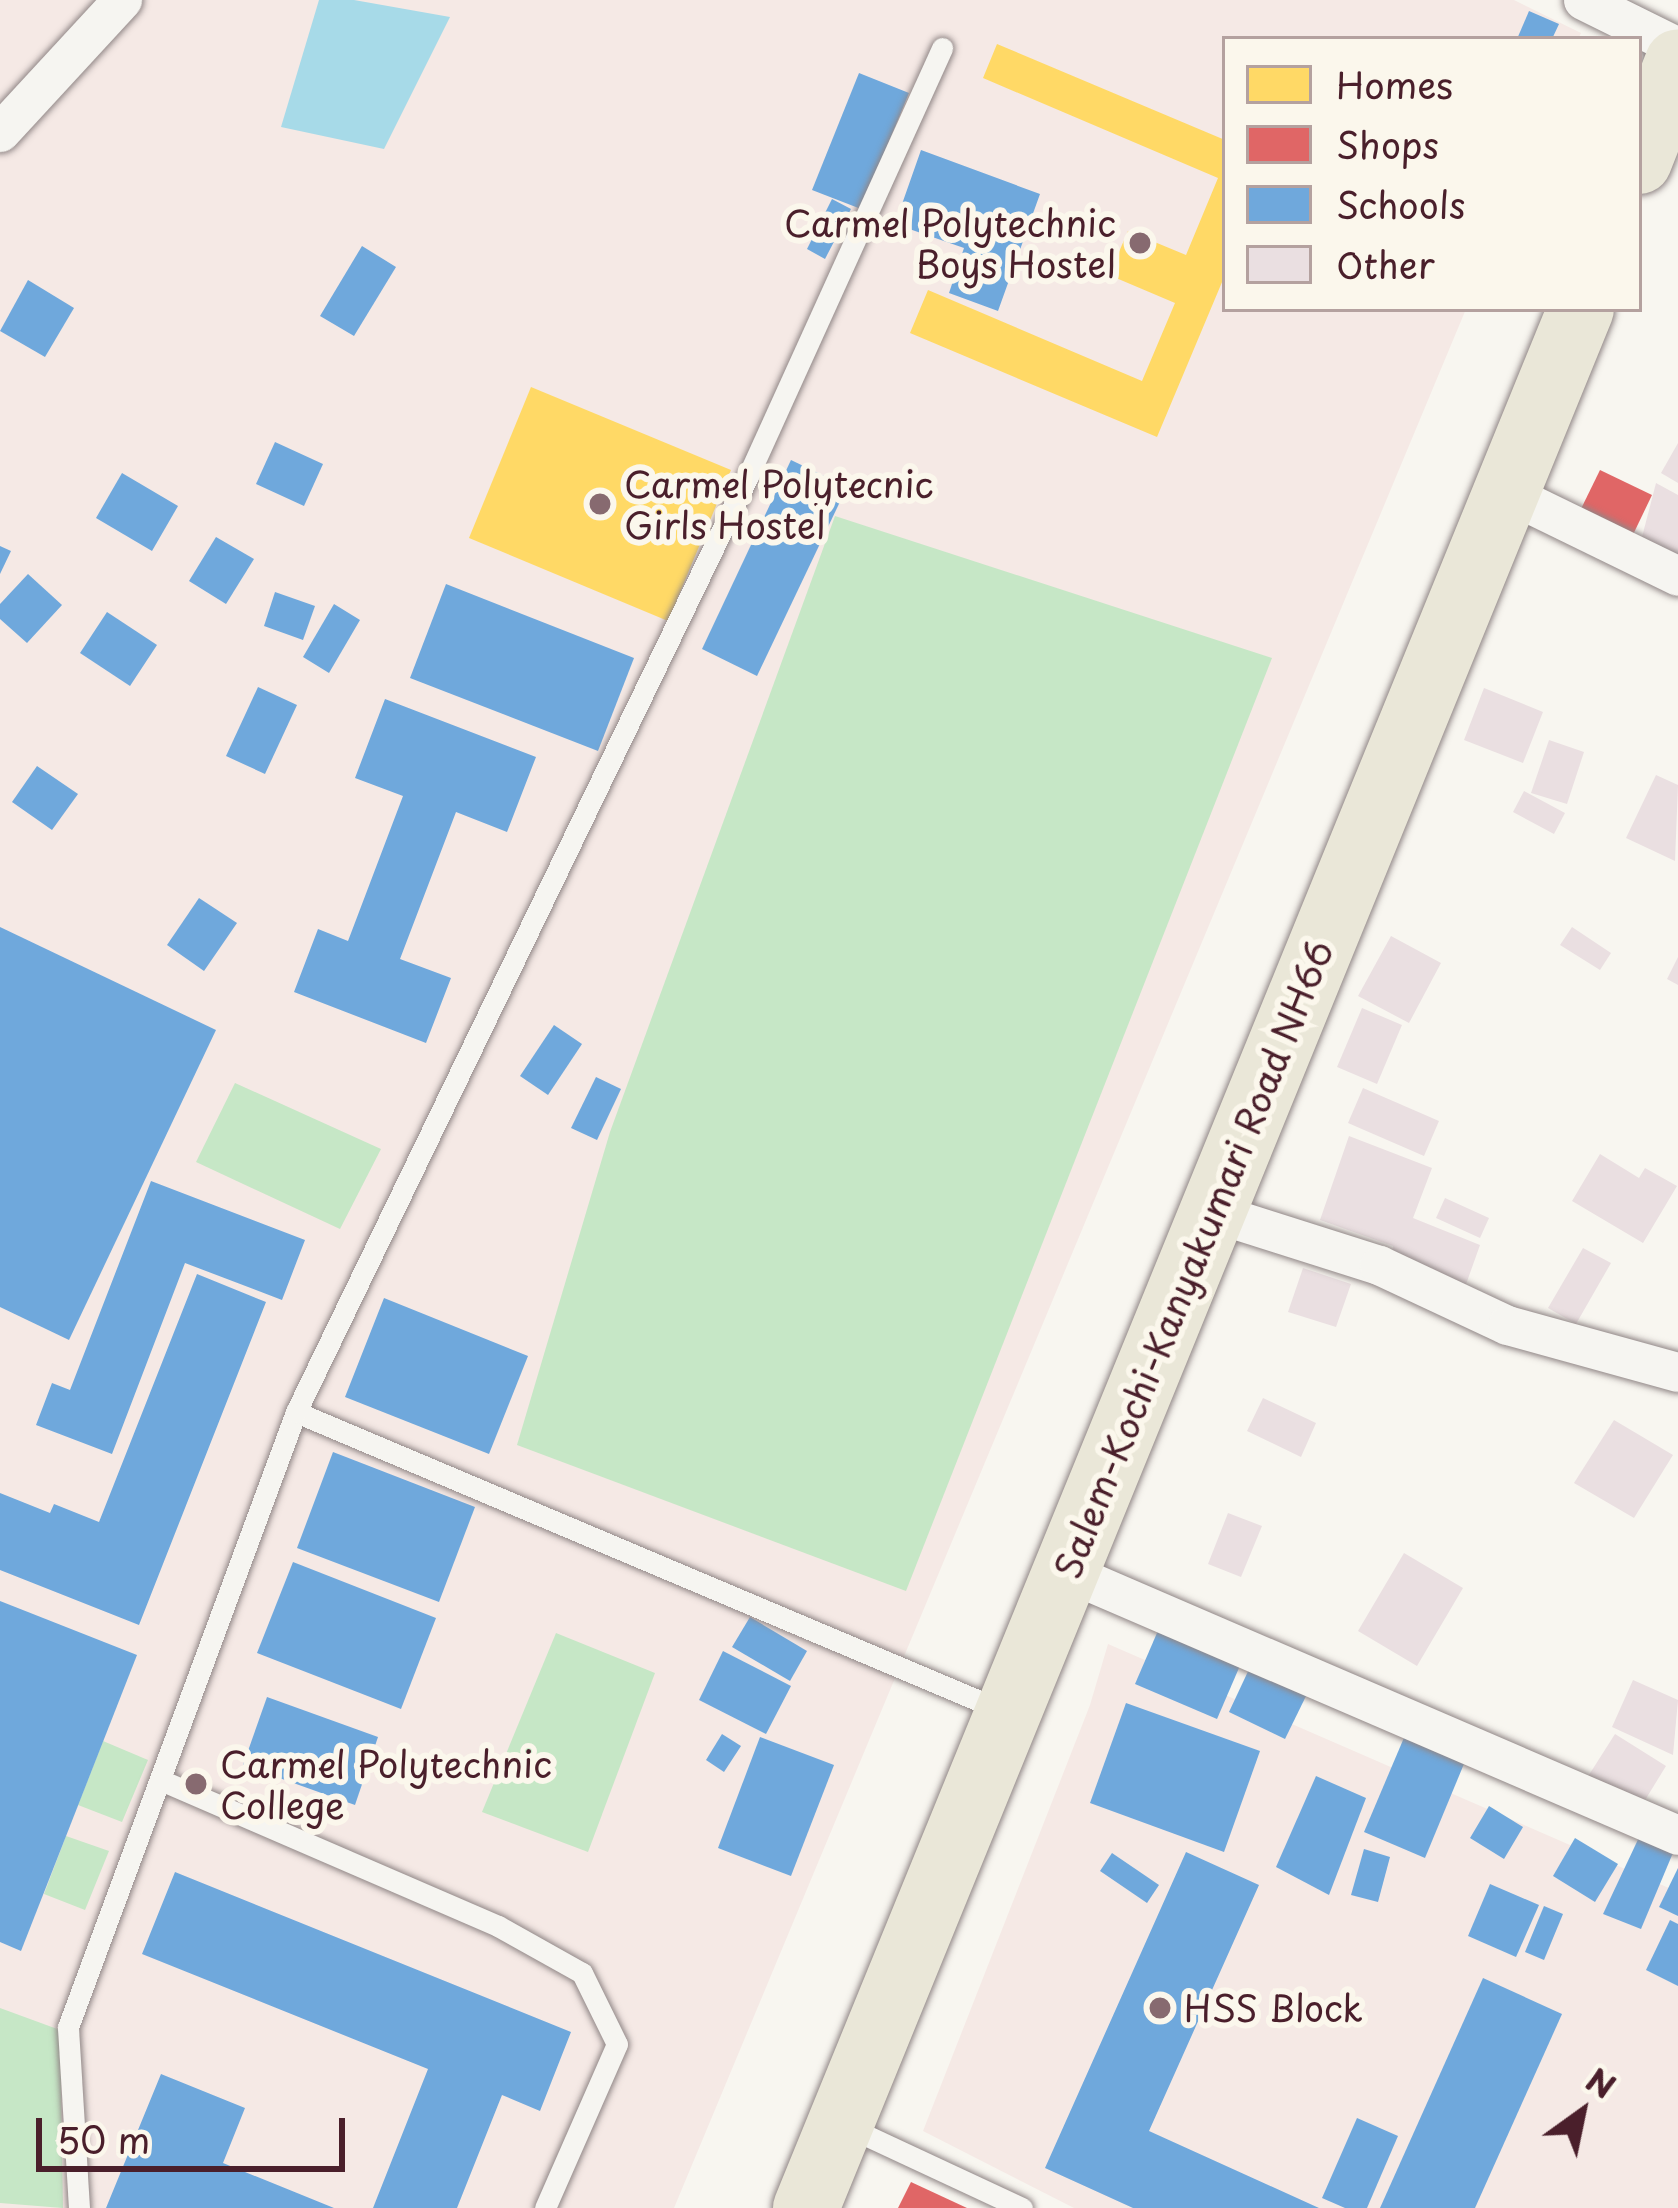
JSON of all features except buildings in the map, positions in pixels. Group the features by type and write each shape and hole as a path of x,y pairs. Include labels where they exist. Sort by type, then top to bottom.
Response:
{"highway":[{"path":"1642,153 1678,62"},
{"name":"Salem-Kochi-Kanyakumari Road NH66","path":"806,2208 1580,312"}],"street":[{"path":"0,133 122,0"},
{"path":"1591,5 1678,46"},
{"path":"1508,493 1678,576"},
{"path":"1212,1212 1378,1265 1507,1325 1678,1372"},
{"path":"1065,1570 1678,1835"}],"lane":[{"path":"79,2208 68,2027 296,1412 748,476 942,48"},
{"path":"296,1412 1009,1713"},
{"path":"163,1781 498,1926 582,1973 617,2044 545,2208"},
{"path":"841,2123 1022,2208"}],"shaded area":[{"path":"0,0 1514,0 1581,33 1222,36 1222,312 1465,312 674,2208 0,2208"},
{"path":"1108,1644 1678,1892 1678,2208 1074,2208 923,2131 1090,1705"}],"green space":[{"path":"835,516 1272,658 906,1591 517,1445 610,1132"},
{"path":"235,1083 381,1149 340,1229 196,1162"},
{"path":"556,1633 655,1673 588,1852 482,1812"},
{"path":"103,1741 148,1760 122,1822 78,1805"},
{"path":"66,1836 109,1851 85,1910 44,1894"},
{"path":"0,2008 60,2030 63,2208 0,2203"}],"water":[{"path":"319,0 354,0 450,17 384,149 281,127"}],"place":[{"name":"Carmel Polytechnic Boys Hostel","path":"1140,243"},
{"name":"Carmel Polytecnic Girls Hostel","path":"600,504"},
{"name":"Carmel Polytechnic College","path":"196,1784"},
{"name":"HSS Block","path":"1160,2008"}]}
